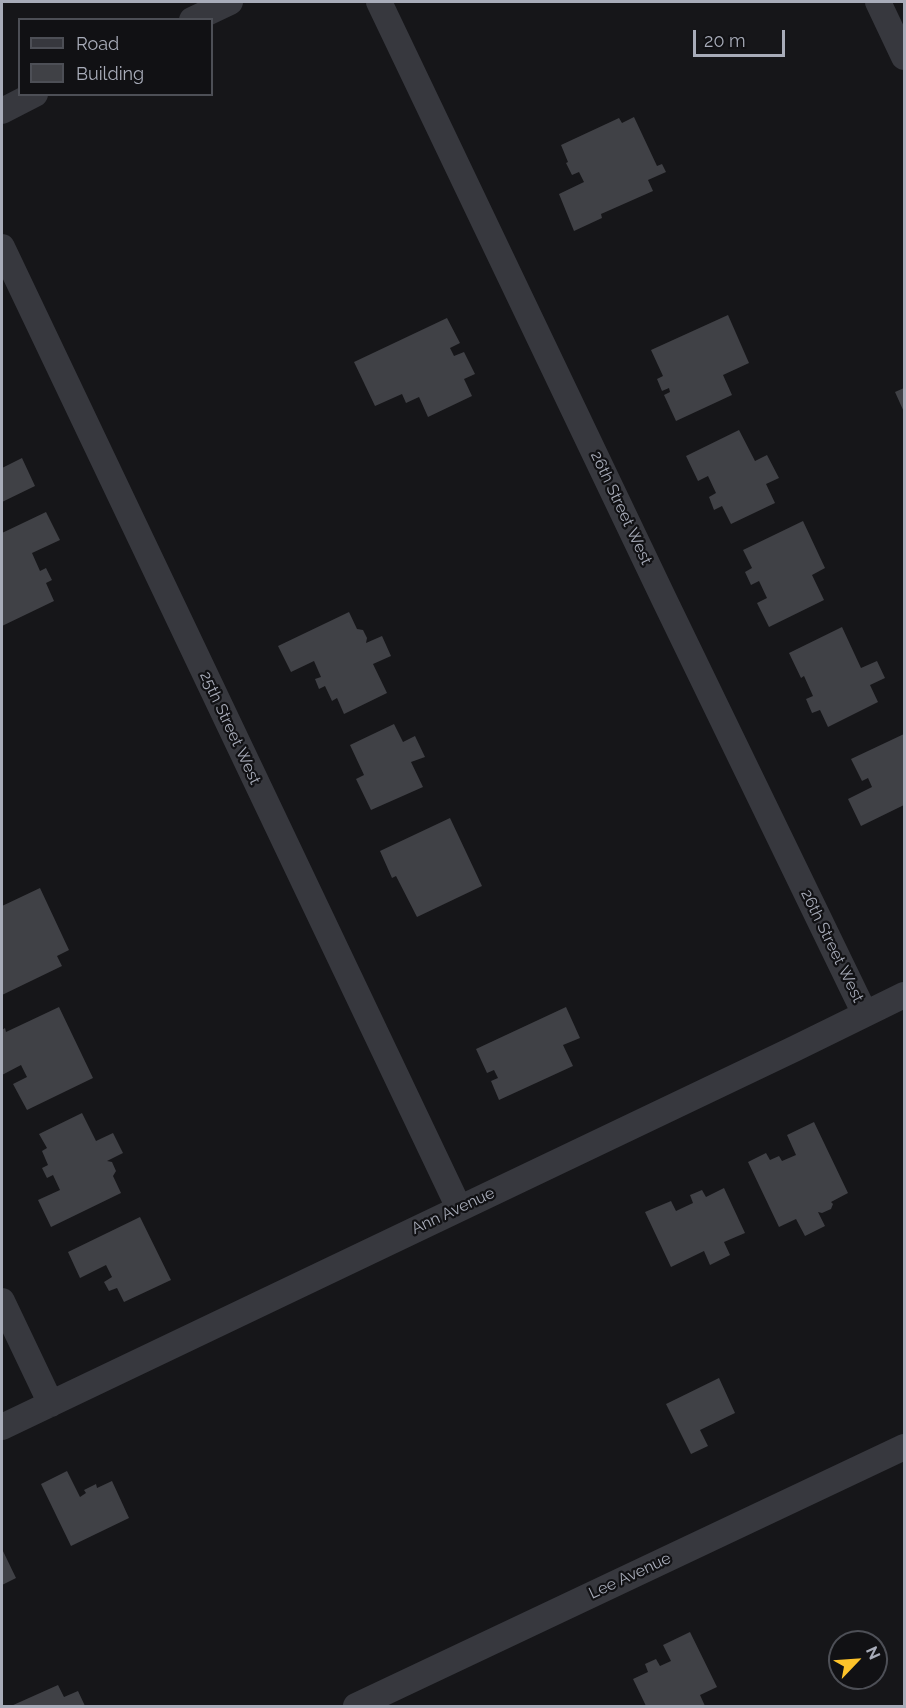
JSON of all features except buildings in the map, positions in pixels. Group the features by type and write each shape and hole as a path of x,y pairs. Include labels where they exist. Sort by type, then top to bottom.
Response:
{"street":[{"path":"196,18 230,2"},
{"name":"26th Street West","path":"380,2 865,1014"},
{"path":"878,2 904,57"},
{"path":"2,111 31,96"},
{"name":"25th Street West","path":"2,247 459,1208"},
{"name":"Ann Avenue","path":"2,1427 904,995"},
{"path":"2,1300 51,1404"},
{"name":"Lee Avenue","path":"356,1707 904,1447"}]}
